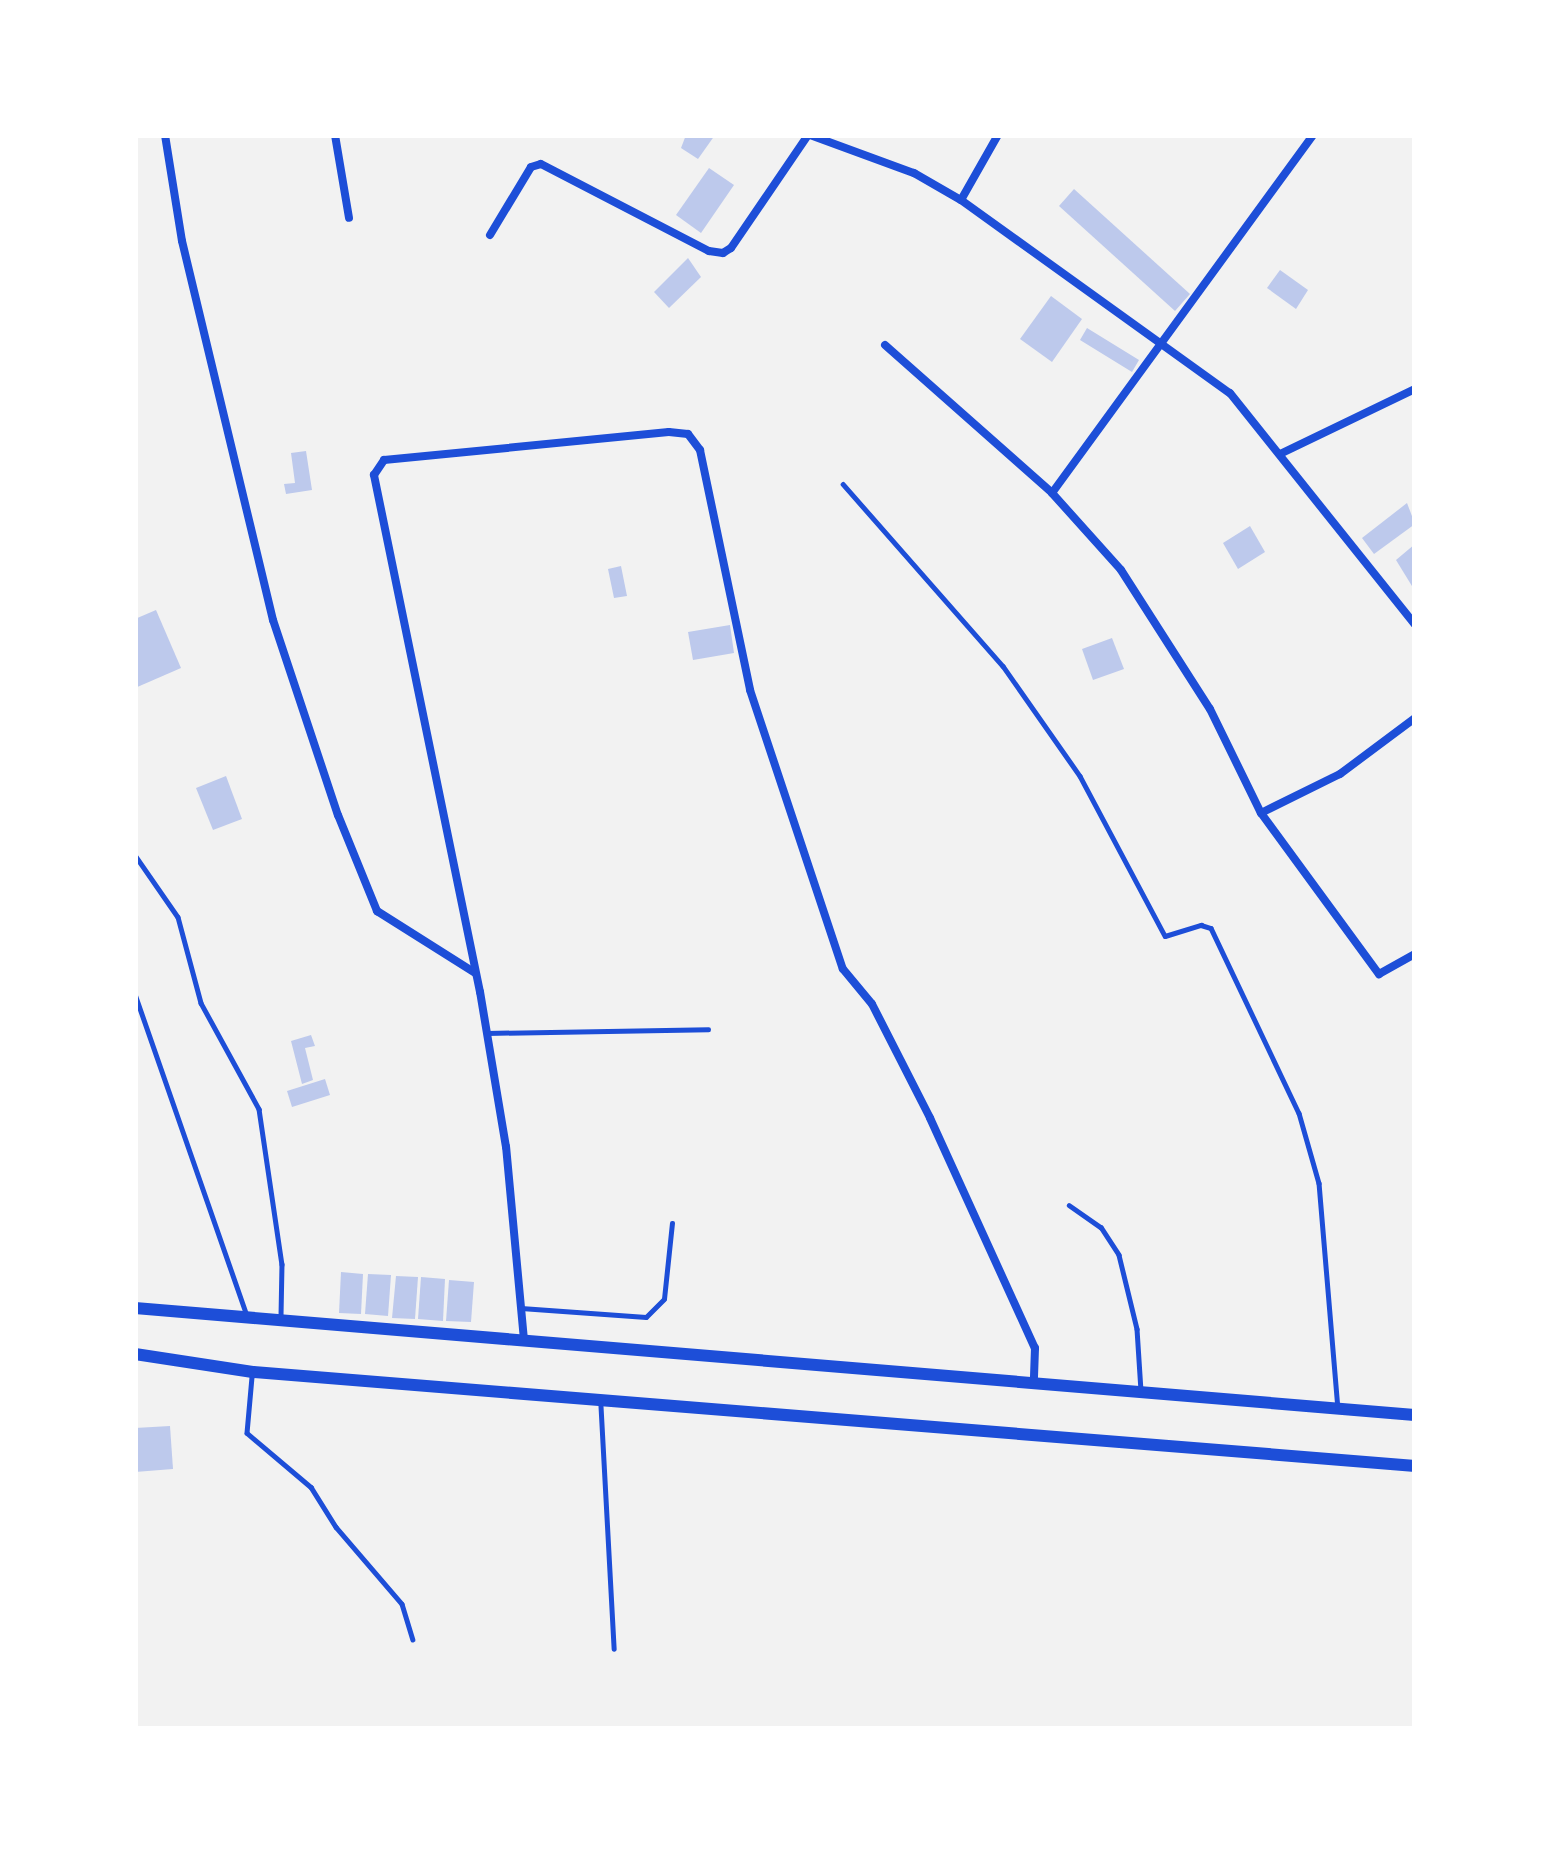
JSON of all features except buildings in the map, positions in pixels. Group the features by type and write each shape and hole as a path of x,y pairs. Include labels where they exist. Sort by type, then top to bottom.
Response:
{"main road":[{"path":"135,1308 1415,1415"},
{"path":"135,1354 253,1372 1415,1466"}],"street":[{"path":"165,135 182,242 274,620 338,814 376,911 477,974"},
{"path":"335,135 349,218"},
{"path":"490,235 531,167 541,164 709,251 723,253 809,135 914,173 961,200 1230,393 1411,611 1415,625"},
{"path":"961,200 998,135"},
{"path":"1052,494 1313,135"},
{"path":"885,345 1052,494 1120,570 1210,710 1261,812 1379,974 1415,954"},
{"path":"1280,454 1415,388"},
{"path":"524,1341 506,1147 477,974 374,475 384,460 688,434 705,472 714,536 750,690 843,969 872,1004 930,1118 1034,1348 1034,1382"},
{"path":"1261,812 1340,775 1415,718"}],"lane":[{"path":"844,484 1004,666 1079,776 1165,936 1201,925 1211,928 1299,1113 1319,1183 1338,1408"},
{"path":"135,856 178,917 201,1004 259,1109 282,1264 281,1321"},
{"path":"135,994 247,1318"},
{"path":"487,1034 708,1029"},
{"path":"1069,1205 1101,1227 1119,1255 1137,1329 1141,1391"},
{"path":"521,1308 646,1317 664,1299 671,1222"},
{"path":"253,1372 247,1433 311,1486 336,1527 402,1604 413,1640"},
{"path":"601,1400 614,1649"}]}
